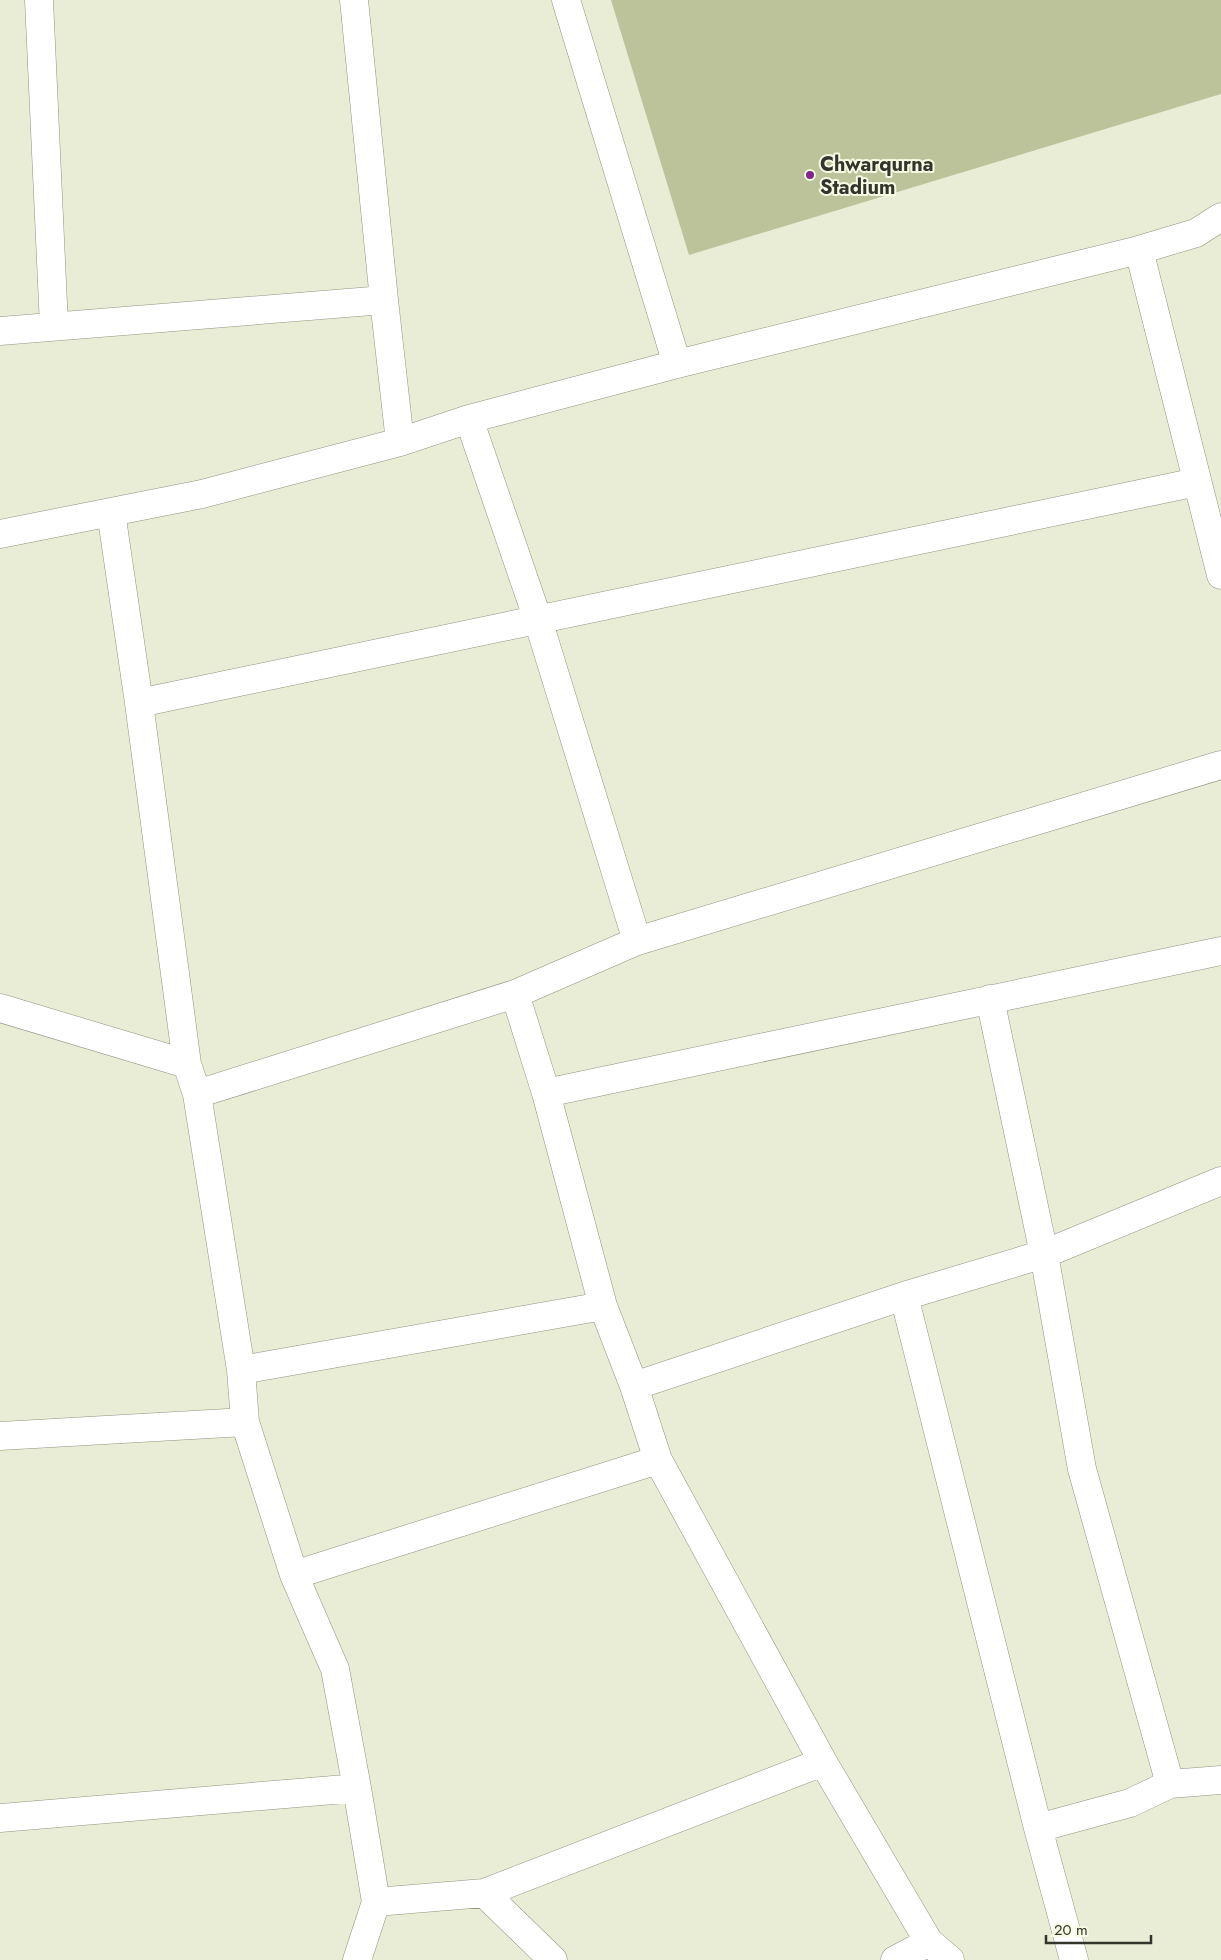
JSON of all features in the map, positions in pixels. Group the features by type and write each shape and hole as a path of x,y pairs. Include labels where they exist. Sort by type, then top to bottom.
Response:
{"street":[{"path":"39,0 54,326"},
{"path":"354,0 400,442"},
{"path":"566,0 677,364"},
{"path":"0,534 202,494 400,442 469,419 677,364 1140,250 1196,233 1221,217"},
{"path":"1140,250 1221,575"},
{"path":"0,330 384,300"},
{"path":"469,419 538,620 636,941"},
{"path":"139,703 1197,482"},
{"path":"111,512 139,703 187,1064 197,1094 241,1370 246,1422 294,1575 334,1669 357,1788 376,1902 357,1960"},
{"path":"197,1094 515,994 636,941 1221,765"},
{"path":"546,1093 1221,951"},
{"path":"515,994 546,1093 603,1306 634,1386 658,1460 823,1762 929,1942 950,1960"},
{"path":"990,999 1044,1254 1082,1469 1170,1784"},
{"path":"0,1008 187,1064"},
{"path":"634,1386 904,1296 1044,1254 1221,1181"},
{"path":"904,1296 1038,1828 1074,1960"},
{"path":"241,1370 603,1306"},
{"path":"0,1436 246,1422"},
{"path":"294,1575 658,1460"},
{"path":"376,1902 484,1893 823,1762"},
{"path":"1038,1828 1130,1803 1170,1784 1221,1780"},
{"path":"0,1818 357,1788"},
{"path":"484,1893 553,1960"},
{"path":"894,1960 929,1942"}],"green space":[{"name":"Chwarqurna Stadium","path":"611,0 1221,0 1221,94 689,255"}],"place":[{"name":"Chwarqurna Stadium","path":"810,175"}]}
